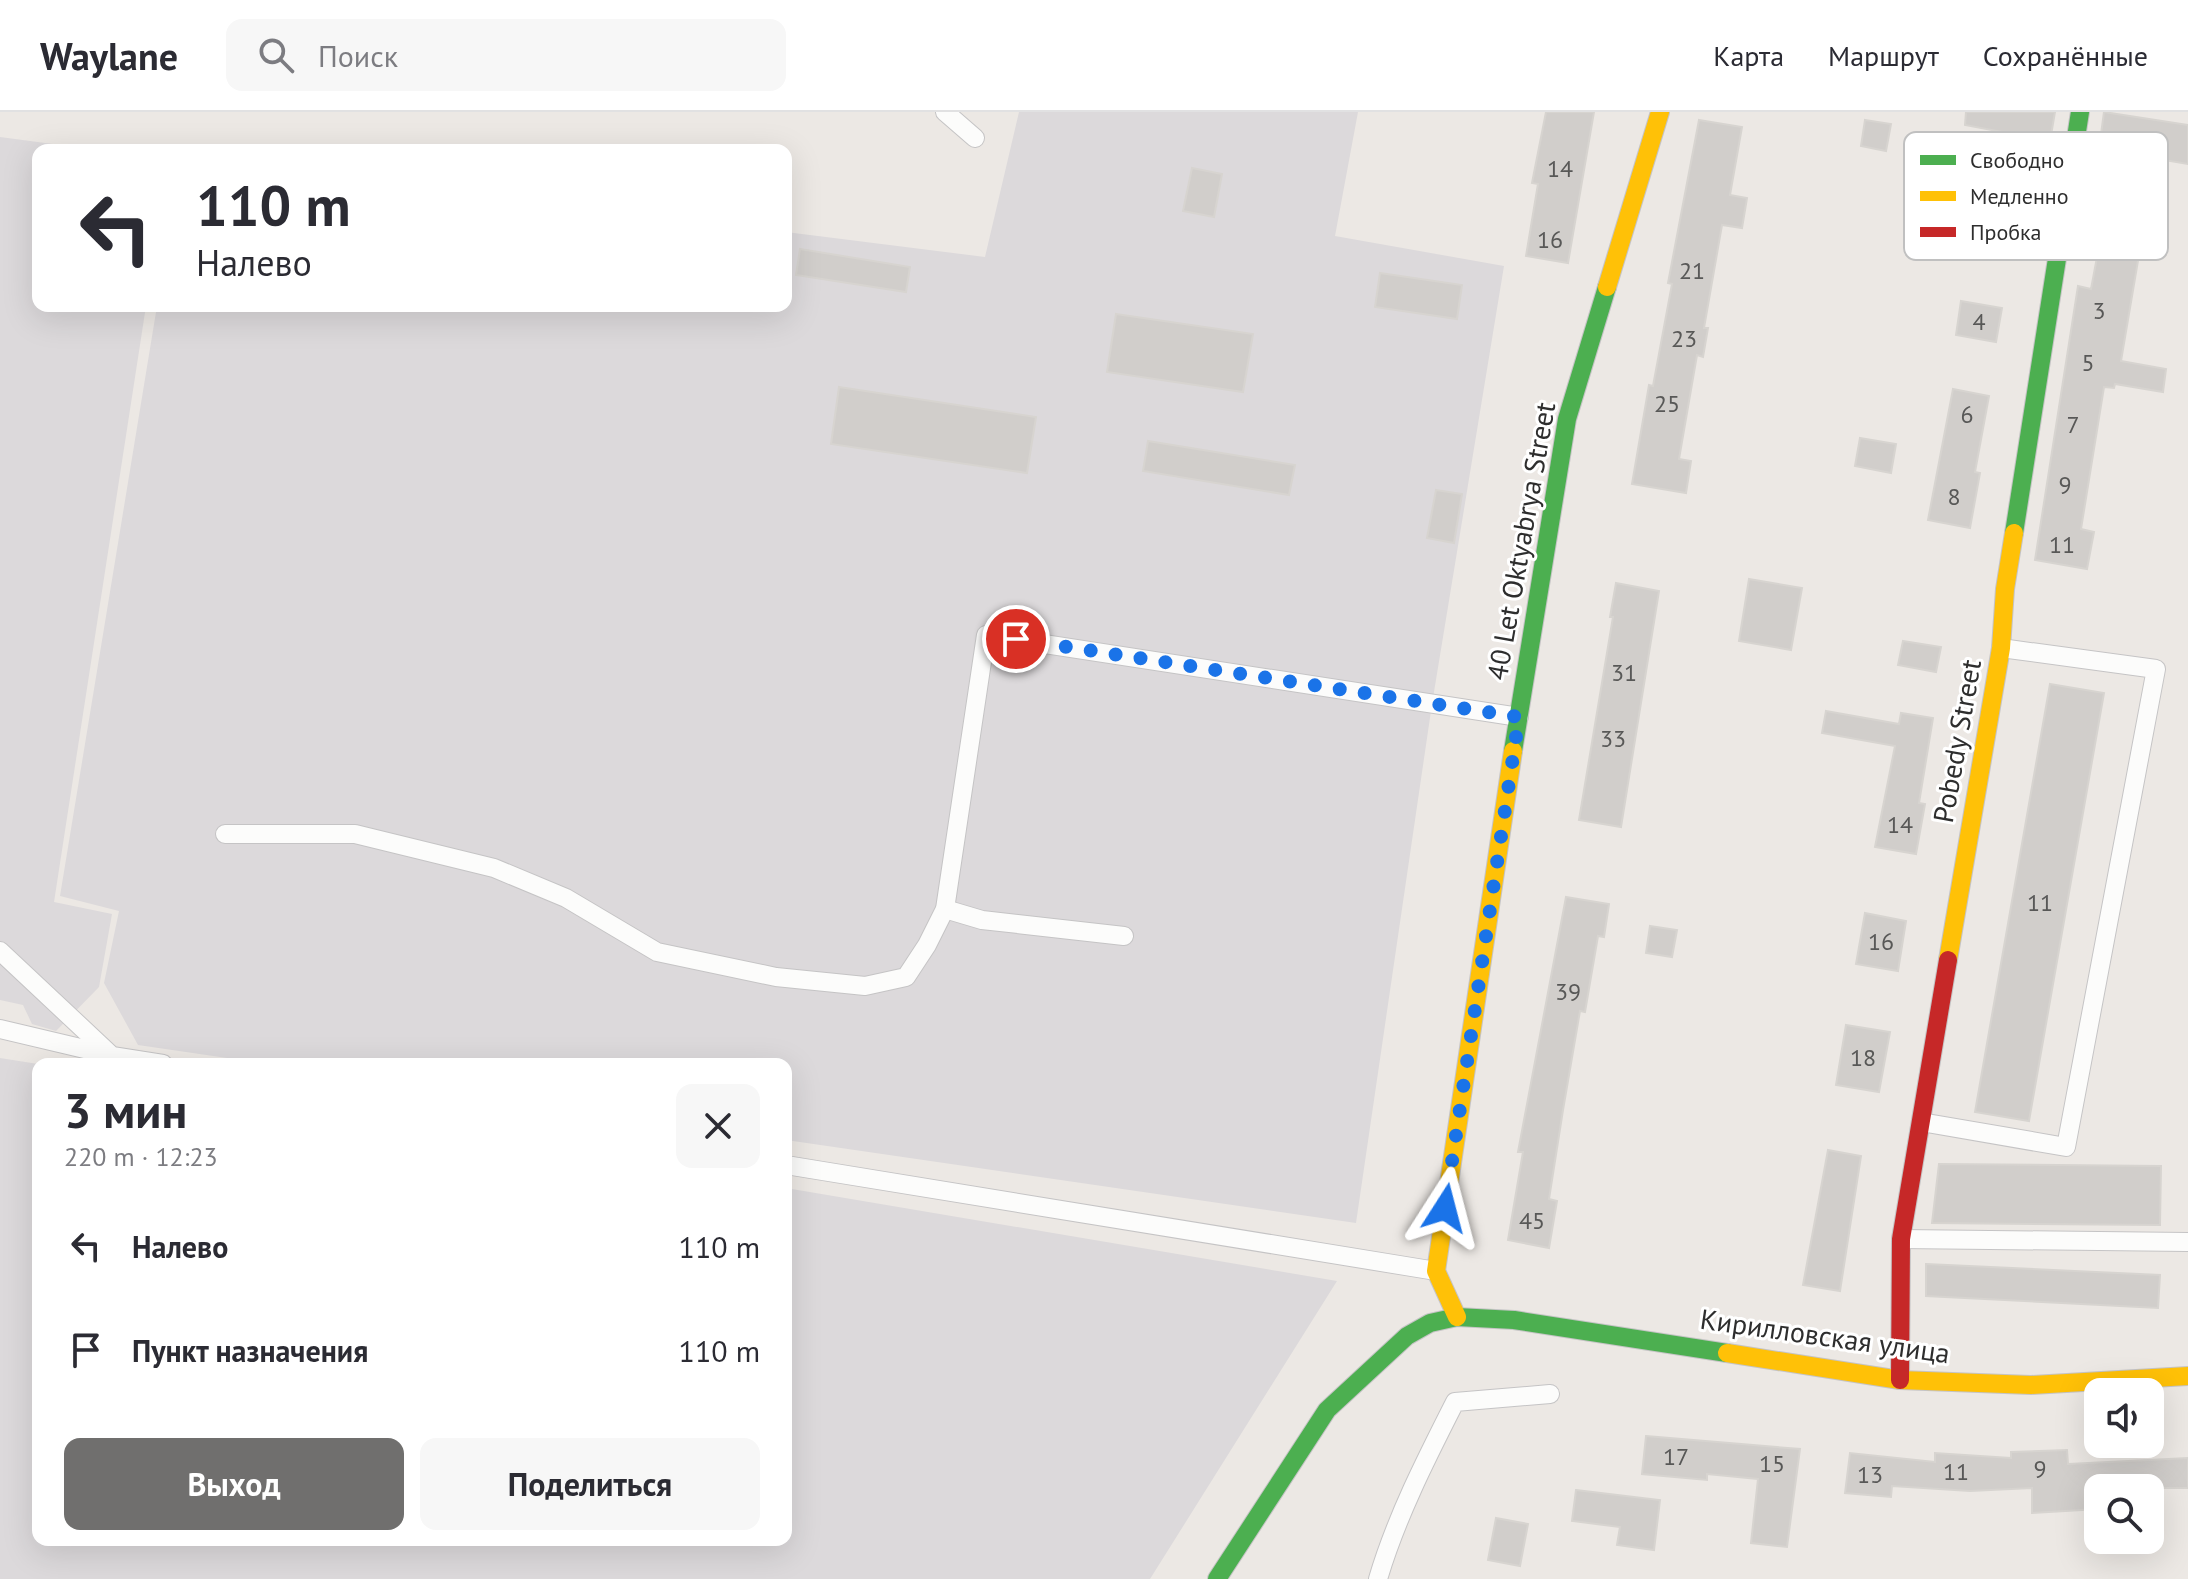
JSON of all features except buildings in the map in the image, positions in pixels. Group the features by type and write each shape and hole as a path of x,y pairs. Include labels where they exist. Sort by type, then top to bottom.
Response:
{"street":[{"name":"40 Let Oktyabrya Street","path":"1436,1271 1567,419 1660,112"},
{"name":"Pobedy Street","path":"2077,132 2080,112"},
{"name":"Pobedy Street","path":"1900,1380 1901,1239 2001,648 2005,589 2057,260"},
{"path":"1217,1579 1327,1410 1407,1336 1430,1323 1457,1317 1436,1271"},
{"name":"Кирилловская улица","path":"1457,1317 1514,1320 1900,1380 2031,1385 2188,1376"}],"lane":[{"path":"945,112 975,138"},
{"path":"225,834 355,834 494,868 566,898 657,952 791,979 865,986 906,977 945,909 986,635 1519,717"},
{"path":"1921,1122 2066,1147 2156,669 2001,648"},
{"path":"945,909 982,920 1124,936"},
{"path":"0,951 112,1056"},
{"path":"0,1029 125,1058"},
{"path":"792,1166 1436,1271"},
{"path":"1901,1239 2188,1242"},
{"path":"1378,1579 1419,1475 1455,1402 1550,1394"}],"shaded area":[{"path":"1019,112 1358,112 1335,236 1504,266 1432,704 1356,1223 792,1141 792,1058 227,1058 138,1045 104,983 119,911 60,896 156,312 792,312 792,233 985,257"},
{"path":"0,137 53,144 32,144 32,312 145,312 54,902 112,914 99,987 56,1031 32,1024 23,1005 0,1000"},
{"path":"0,1058 32,1063 32,1546 792,1546 792,1189 1337,1281 1150,1579 0,1579"}],"traffic: fast":[{"path":"2077,132 2080,112"},
{"path":"2014,533 2057,260"},
{"path":"1513,751 1567,419 1607,287"},
{"path":"1217,1579 1327,1410 1407,1336 1430,1323 1457,1317 1514,1320 1727,1353"}],"traffic: slow":[{"path":"1607,287 1660,112"},
{"path":"1948,960 2001,648 2005,589 2014,533"},
{"path":"1457,1317 1436,1271 1513,751"},
{"path":"1727,1353 1900,1380 2031,1385 2188,1376"}],"traffic: jam":[{"path":"1900,1380 1901,1239 1948,960"}],"route":[{"path":"1016,639 1519,717 1445,1208"}]}
